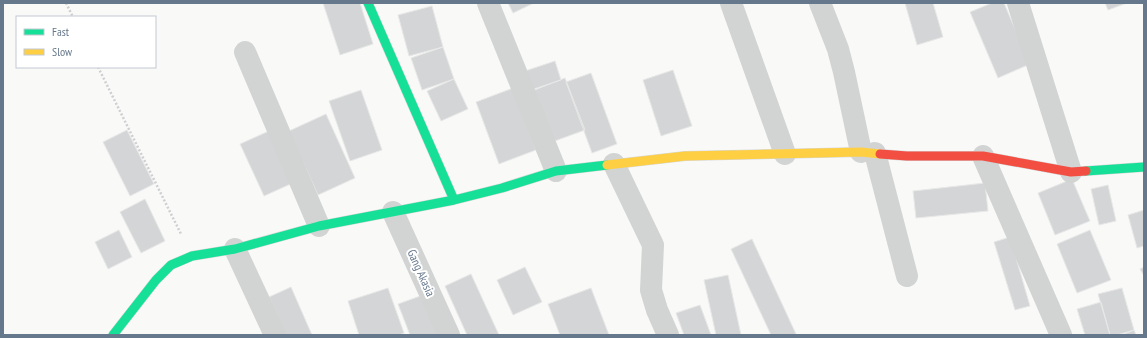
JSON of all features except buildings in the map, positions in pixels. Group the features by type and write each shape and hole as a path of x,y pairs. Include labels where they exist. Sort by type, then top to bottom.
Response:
{"main road":[{"path":"368,3 454,200"},
{"path":"113,335 156,280 171,265 192,256 236,249 319,226 454,200 502,188 556,171 685,156 868,152 908,156 983,156 1071,172 1144,167"}],"street":[{"path":"488,3 556,171"},
{"path":"731,3 785,154"},
{"path":"820,3 838,49 868,152 907,276"},
{"path":"1018,3 1071,172"},
{"path":"245,52 319,226"},
{"path":"983,156 1061,335"},
{"path":"614,164 653,245 651,290 668,335"},
{"name":"Gang Akasia","path":"393,212 449,335"},
{"path":"236,249 275,335"}],"path":[{"path":"66,3 72,16"},
{"path":"98,68 192,256"}],"traffic: fast":[{"path":"368,3 454,200"},
{"path":"113,335 156,280 171,265 192,256 235,249 319,226 454,200 502,188 556,171 607,165"},
{"path":"1086,171 1144,167"}],"traffic: slow":[{"path":"607,165 685,156 861,152 880,154"}],"traffic: jam":[{"path":"880,154 907,156 983,156 1071,172 1086,171"}]}
